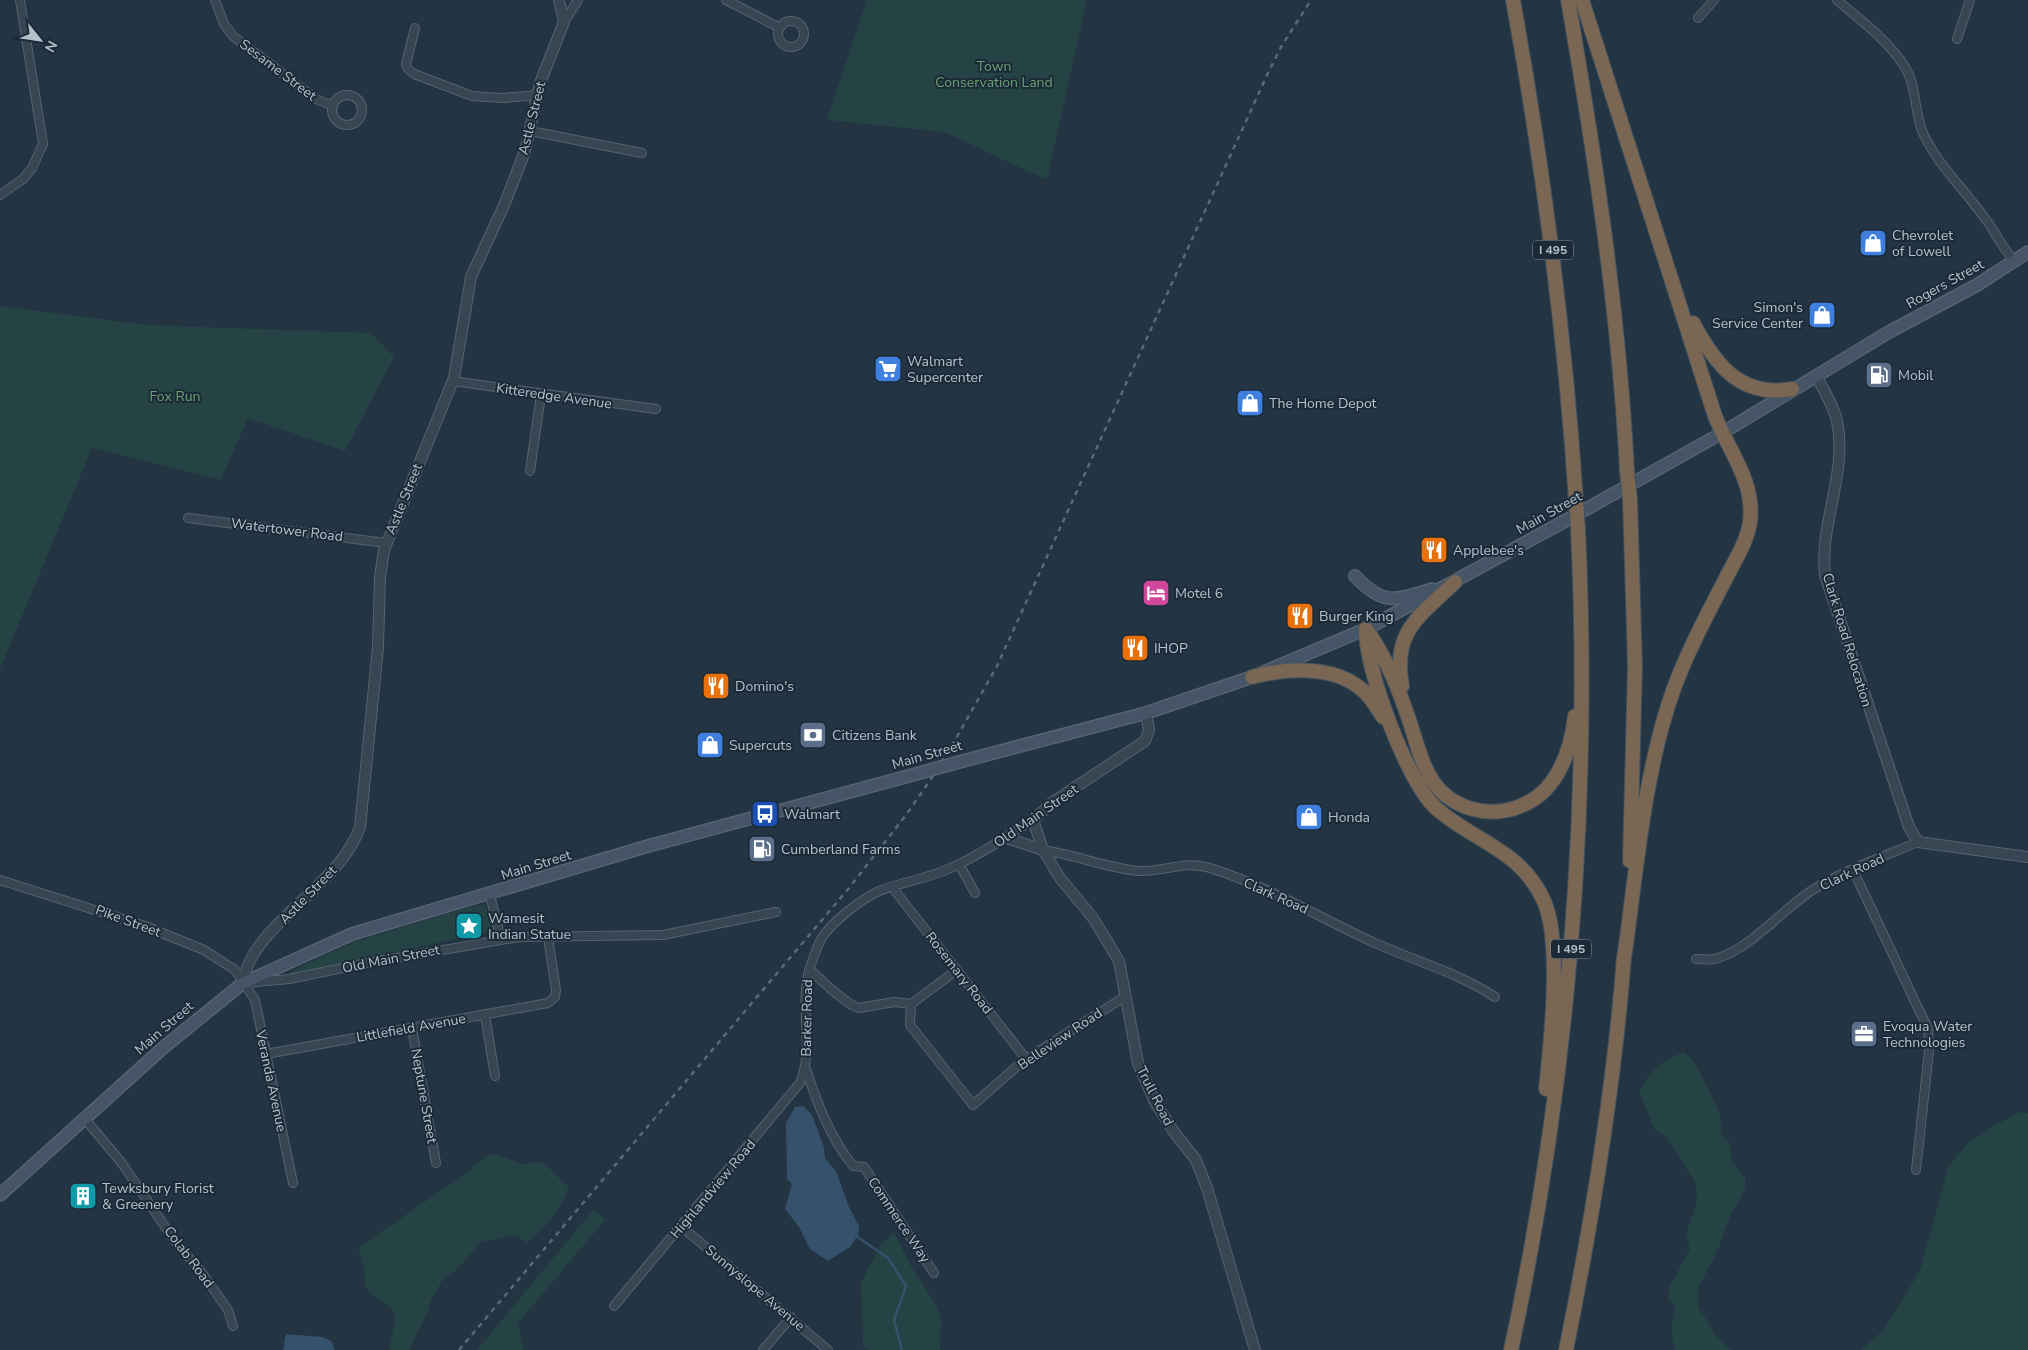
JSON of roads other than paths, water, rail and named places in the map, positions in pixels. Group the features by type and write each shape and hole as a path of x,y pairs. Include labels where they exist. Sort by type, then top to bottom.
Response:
{"highway":[{"name":"I 495","path":"1511,1350 1534,1239 1560,1055 1574,916 1580,791 1582,657 1578,529 1569,401 1556,274 1513,0"},
{"path":"1568,0 1604,228 1624,411 1630,500 1634,600 1635,732 1631,854 1623,966"},
{"path":"1566,1350 1603,1140 1623,966 1646,808 1660,735 1673,691 1689,652 1743,543 1750,523 1748,489 1740,467 1722,433 1582,0"},
{"path":"1676,290 1702,339 1727,372 1742,382 1762,389 1792,389"},
{"path":"1407,712 1399,669 1400,650 1413,624 1455,582"},
{"path":"1366,629 1383,655 1407,712 1427,771 1445,794 1460,804 1476,810 1497,812 1515,809 1531,802 1555,778 1562,764 1574,723 1582,657"},
{"path":"1366,629 1366,643 1370,663 1395,735 1416,782 1430,802 1448,817 1513,859 1537,888 1549,916 1553,946 1551,1036 1534,1239"},
{"path":"1252,678 1269,673 1298,671 1328,673 1342,677 1356,685 1369,697 1395,735"}],"main road":[{"name":"Rogers Street","path":"1875,340 1977,285 2028,252"},
{"name":"Main Street","path":"0,1195 164,1047 242,983 352,934 490,895 657,844 1146,713 1252,678 1366,629 1455,582 1722,433 1875,340"},
{"path":"1355,576 1371,592 1387,600 1401,598 1455,582"}],"street":[{"path":"0,195 23,179 32,168 43,144 20,0"},
{"name":"Sesame Street","path":"215,0 224,24 233,36 316,99 333,106"},
{"path":"559,0 564,22"},
{"name":"Astle Street","path":"242,983 244,970 254,950 338,864 353,843 360,827 379,637 380,572 386,543 436,425 452,381 459,356 472,272 508,196 530,131 537,95 564,22 578,0"},
{"path":"726,0 780,28"},
{"path":"1698,18 1714,0"},
{"path":"1837,0 1898,56 1914,87 1918,119 1924,135 1985,218 2002,246 2014,260"},
{"path":"1957,39 1970,0"},
{"path":"415,28 406,64 408,69 414,74 472,96 503,98 537,95"},
{"path":"530,131 642,153"},
{"name":"Clark Road Relocation","path":"1816,376 1834,413 1839,447 1836,484 1824,553 1825,575 1909,826 1918,842"},
{"name":"Kitteredge Avenue","path":"452,381 541,395 656,409"},
{"path":"530,471 541,395"},
{"name":"Watertower Road","path":"188,518 386,543"},
{"name":"Old Main Street","path":"892,887 914,882 959,864 1007,838 1033,820 1053,802 1145,741 1150,730 1146,713"},
{"name":"Trull Road","path":"1033,820 1043,850 1060,878 1093,918 1119,961 1138,1063 1155,1102 1174,1132 1190,1150 1204,1181 1255,1350"},
{"path":"1007,838 1043,850"},
{"path":"1918,842 2028,857"},
{"name":"Clark Road","path":"1696,959 1715,959 1732,951 1811,892 1853,870 1918,842"},
{"name":"Clark Road","path":"1043,850 1071,854 1115,867 1141,871 1190,864 1209,867 1268,891 1378,944 1479,986 1495,997"},
{"path":"959,864 975,893"},
{"path":"1853,870 1928,1029 1929,1051 1916,1170"},
{"name":"Pike Street","path":"0,880 122,918 195,946 231,966 242,983"},
{"name":"Barker Road","path":"806,1069 808,1046 806,988 809,969 823,936 858,903 892,887"},
{"name":"Rosemary Road","path":"892,887 1026,1059"},
{"path":"490,895 501,940"},
{"name":"Old Main Street","path":"242,983 289,979 367,963 501,940 548,937 663,935 776,912"},
{"name":"Littlefield Avenue","path":"266,1054 548,1003 554,998 556,990 548,937"},
{"path":"809,969 832,990 850,1004 859,1008 894,1002 910,1004 957,970"},
{"name":"Veranda Avenue","path":"242,983 251,992 254,1000 292,1182"},
{"name":"Belleview Road","path":"910,1004 910,1025 973,1105 1026,1059 1126,996"},
{"path":"486,1015 495,1076"},
{"name":"Neptune Street","path":"412,1028 436,1163"},
{"name":"Highlandview Road","path":"614,1306 792,1094 800,1083 806,1069"},
{"name":"Commerce Way","path":"806,1069 824,1118 846,1157 853,1166 864,1167 934,1273"},
{"name":"Colab Road","path":"85,1119 121,1162 174,1240 202,1273 228,1310 233,1326"},
{"name":"Sunnyslope Avenue","path":"682,1227 828,1350"},
{"path":"763,1350 791,1317"}],"water":[{"path":"803,1106 812,1115 824,1147 825,1158 836,1171 849,1207 859,1226 858,1235 850,1247 828,1261 810,1249 799,1227 785,1209 792,1184 787,1179 786,1123 795,1107"},
{"path":"286,1334 323,1337 331,1341 335,1350 283,1350"}],"waterway":[{"path":"856,1236 888,1258 906,1286 894,1320 902,1350"}],"railway":[{"path":"459,1350 849,888 906,815 931,779 997,666 1268,73 1281,47 1311,0"}],"place":[{"name":"Chevrolet of Lowell","path":"1873,243"},
{"name":"Simon's Service Center","path":"1822,315"},
{"name":"Walmart Supercenter","path":"888,369"},
{"name":"Mobil","path":"1879,375"},
{"name":"The Home Depot","path":"1250,403"},
{"name":"Applebee's","path":"1434,550"},
{"name":"Motel 6","path":"1156,593"},
{"name":"Burger King","path":"1300,616"},
{"name":"IHOP","path":"1135,648"},
{"name":"Domino's","path":"716,686"},
{"name":"Citizens Bank","path":"813,735"},
{"name":"Supercuts","path":"710,745"},
{"name":"Walmart","path":"765,814"},
{"name":"Honda","path":"1309,817"},
{"name":"Cumberland Farms","path":"762,849"},
{"name":"Wamesit Indian Statue","path":"469,926"},
{"name":"Evoqua Water Technologies","path":"1864,1034"},
{"name":"Tewksbury Florist & Greenery","path":"83,1196"}],"park label":[{"name":"Town Conservation Land","path":"994,74"},
{"name":"Fox Run","path":"175,396"}]}
